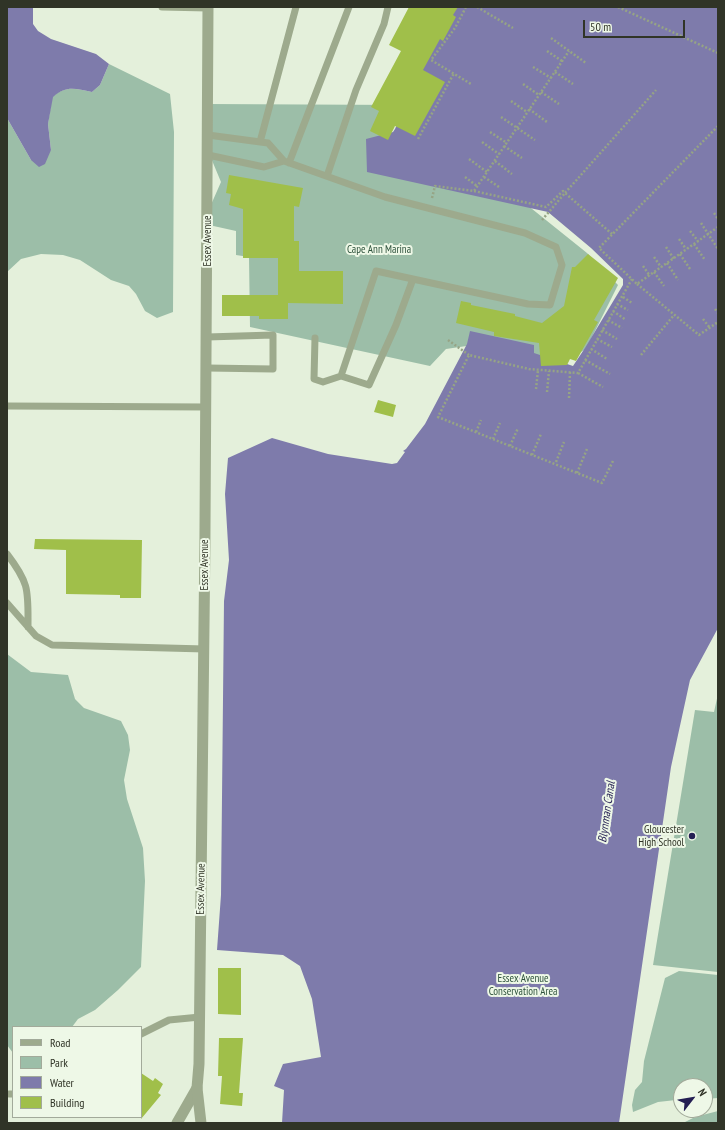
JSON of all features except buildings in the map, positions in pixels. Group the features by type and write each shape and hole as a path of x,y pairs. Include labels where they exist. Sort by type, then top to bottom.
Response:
{"street":[{"name":"Essex Avenue","path":"201,1123 197,1088 200,1017 207,407 208,8"},
{"path":"177,1123 197,1088"}],"lane":[{"path":"164,7 208,8"},
{"path":"260,142 296,7"},
{"path":"287,162 349,7"},
{"path":"327,176 356,90 384,24 388,7"},
{"path":"208,135 268,143 287,162 394,199 526,233 556,247 562,265 550,305 528,304 376,271 341,376"},
{"path":"208,155 264,166 287,162"},
{"path":"315,338 314,379 323,382 341,376 369,385 396,326 413,279"},
{"path":"207,337 273,336 274,369 207,368"},
{"path":"7,406 207,407"},
{"path":"7,554 26,582 28,594 28,627"},
{"path":"7,603 36,636 52,646 204,649"},
{"path":"142,1034 169,1020 200,1017"}],"path":[{"path":"466,7 455,28 432,60 471,84"},
{"path":"477,7 513,28"},
{"path":"618,7 718,53"},
{"path":"551,38 586,63"},
{"path":"474,191 569,51"},
{"path":"547,52 562,61"},
{"path":"533,67 550,78"},
{"path":"555,72 573,84"},
{"path":"418,139 454,74"},
{"path":"523,84 559,104"},
{"path":"542,220 656,90"},
{"path":"511,101 547,122"},
{"path":"501,117 535,140"},
{"path":"718,126 599,248 637,284 699,335 718,322"},
{"path":"490,132 507,143"},
{"path":"482,142 499,154"},
{"path":"504,146 522,158"},
{"path":"469,159 487,172"},
{"path":"494,161 512,174"},
{"path":"484,177 499,187"},
{"path":"465,178 477,186"},
{"path":"432,198 435,186 474,191 546,207 563,191 612,234"},
{"path":"714,213 718,219"},
{"path":"701,223 718,249"},
{"path":"637,284 718,227"},
{"path":"690,231 698,241"},
{"path":"679,238 686,249"},
{"path":"694,244 705,260"},
{"path":"666,247 674,258"},
{"path":"680,254 690,270"},
{"path":"654,257 661,267"},
{"path":"667,263 678,280"},
{"path":"643,266 650,276"},
{"path":"654,272 664,286"},
{"path":"578,373 632,279"},
{"path":"623,296 632,303"},
{"path":"617,304 628,310"},
{"path":"715,309 718,313"},
{"path":"612,311 626,320"},
{"path":"641,354 674,315"},
{"path":"703,319 710,328"},
{"path":"608,320 622,328"},
{"path":"602,330 617,339"},
{"path":"597,339 612,347"},
{"path":"448,340 469,355 538,370 578,373 604,387"},
{"path":"591,349 607,359"},
{"path":"469,355 438,417 602,483 613,461"},
{"path":"585,360 610,374"},
{"path":"536,389 538,370"},
{"path":"547,392 549,371"},
{"path":"569,398 570,372"},
{"path":"476,432 482,420"},
{"path":"493,439 500,424"},
{"path":"510,446 518,428"},
{"path":"532,455 541,434"},
{"path":"556,462 564,442"},
{"path":"576,473 587,449"}],"green space":[{"path":"109,64 170,94 174,132 173,312 157,318 145,311 136,294 129,286 111,280 80,260 63,255 41,254 21,259 7,272 7,118 31,160 51,150 48,124 52,97 67,89 92,92 100,85"},
{"name":"Cape Ann Marina","path":"208,104 402,105 382,131 491,176 587,253 618,285 586,349 543,374 487,343 446,349 430,366 250,327 249,257 236,255 236,231 209,225 210,207 221,182 206,146"},
{"path":"7,654 31,672 68,675 75,699 84,708 121,721 128,735 130,750 124,780 127,799 143,848 145,881 141,967 95,1010 78,1019 73,1026 12,1026 12,1052 7,1045"},
{"path":"718,694 718,972 653,965 695,710 714,712"},
{"path":"679,971 718,975 718,1098 713,1098 713,1078 673,1078 673,1100 658,1102 633,1112 632,1105 635,1090 642,1082 644,1061 665,978"},
{"path":"718,1111 718,1123 683,1123 693,1118 713,1118 713,1112"}],"water":[{"path":"7,7 33,7 33,24 38,31 51,39 96,54 109,64 100,85 92,92 67,89 53,97 48,124 51,150 45,164 39,167 31,160 7,118"},
{"name":"Blynman Canal","path":"451,7 718,7 718,628 690,680 671,767 619,1123 282,1123 284,1090 274,1086 283,1064 321,1057 312,999 300,966 283,955 217,950 221,895 224,601 229,560 225,494 228,458 272,438 328,454 392,464 397,463 405,452 403,451 425,424 467,344 470,331 534,345 534,353 573,366 623,285 623,279 591,248 548,212 367,172 366,139 393,132 395,129"}],"place":[{"name":"Gloucester High School","path":"692,836"}],"park label":[{"name":"Essex Avenue Conservation Area","path":"523,985"}]}
